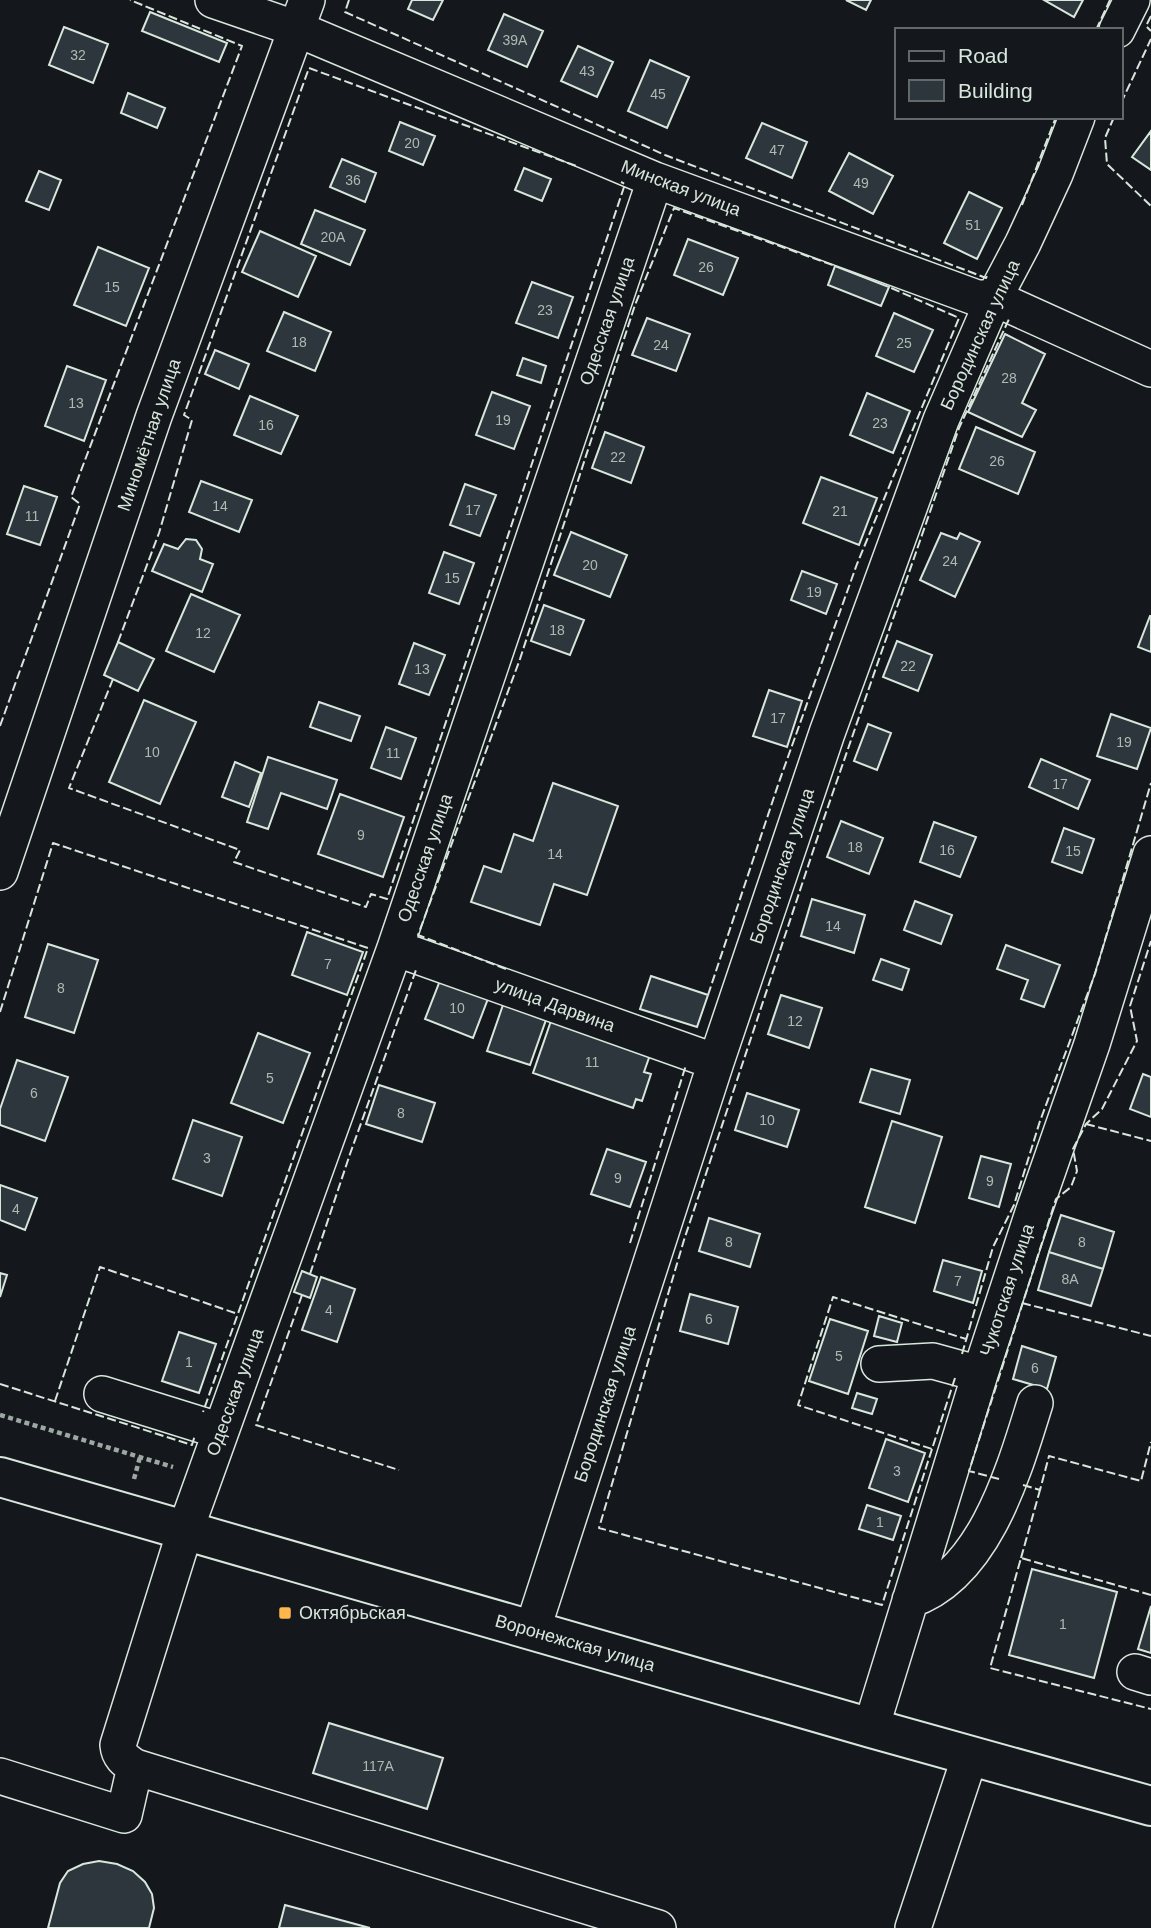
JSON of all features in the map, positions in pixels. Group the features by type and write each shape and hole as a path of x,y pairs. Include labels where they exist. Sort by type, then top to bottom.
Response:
{"highway":[{"name":"Воронежская улица","path":"0,1477 1151,1806"}],"street":[{"name":"Минская улица","path":"213,0 302,14 655,180 978,298 994,298 1151,369"},
{"path":"1118,28 1132,0"},
{"name":"Миномётная улица","path":"0,872 11,803 302,14"},
{"name":"Бородинская улица","path":"532,1630 716,1062 828,733 941,419 994,298 1055,174 1076,119"},
{"name":"Одесская улица","path":"135,1767 119,1753 119,1737 204,1476 395,948 655,180"},
{"name":"Чукотская улица","path":"871,1728 980,1374 1032,1213 1092,1044 1151,854"},
{"name":"улица Дарвина","path":"395,948 716,1062"},
{"path":"879,1364 933,1361 980,1374"},
{"path":"102,1394 221,1431"},
{"path":"910,1600 927,1595 947,1578 978,1541 1010,1482 1035,1403"},
{"path":"913,1928 970,1756"},
{"path":"0,1776 124,1815 135,1767 658,1928"}],"path":[{"path":"0,1415 204,1476"}],"building":[{"path":"412,0 443,0 433,20 408,9"},
{"path":"846,0 871,0 866,10"},
{"path":"1044,0 1083,0 1074,17"},
{"path":"150,12 227,43 219,62 142,31"},
{"path":"504,14 543,31 527,67 488,50"},
{"path":"64,27 108,44 93,83 49,65"},
{"path":"578,46 613,62 597,97 561,81"},
{"path":"650,60 689,77 667,128 628,111"},
{"path":"128,93 165,108 157,128 121,113"},
{"path":"400,122 435,136 423,165 389,151"},
{"path":"762,123 807,142 792,178 746,158"},
{"path":"1151,131 1151,170 1132,157"},
{"path":"849,153 893,176 873,214 829,191"},
{"path":"342,159 376,173 365,202 330,187"},
{"path":"524,168 551,179 542,201 515,190"},
{"path":"39,171 61,180 49,210 26,201"},
{"path":"969,192 1002,208 977,259 944,243"},
{"path":"315,210 365,230 350,265 301,244"},
{"path":"260,231 316,256 298,297 242,272"},
{"path":"688,239 738,258 723,295 674,275"},
{"path":"98,247 149,268 126,326 74,305"},
{"path":"835,266 889,287 881,306 828,285"},
{"path":"532,282 573,297 558,338 516,323"},
{"path":"284,312 331,332 315,371 267,351"},
{"path":"894,313 933,330 914,372 876,356"},
{"path":"647,318 690,334 676,371 632,355"},
{"path":"1005,334 1045,354 1022,403 1036,410 1022,437 968,412"},
{"path":"215,350 249,364 239,389 205,374"},
{"path":"523,358 546,366 541,383 517,375"},
{"path":"67,366 106,380 84,441 45,426"},
{"path":"492,392 530,406 514,449 476,435"},
{"path":"867,393 910,411 893,453 850,435"},
{"path":"250,396 298,416 281,454 234,435"},
{"path":"976,427 1035,452 1018,494 959,469"},
{"path":"605,432 644,447 631,483 592,468"},
{"path":"821,477 877,498 859,545 803,523"},
{"path":"201,481 252,500 239,532 189,512"},
{"path":"465,484 496,495 480,536 450,525"},
{"path":"24,486 57,497 40,545 7,534"},
{"path":"571,532 627,555 610,597 554,575"},
{"path":"941,533 957,539 960,533 980,542 955,597 920,580"},
{"path":"186,539 196,540 202,549 200,559 213,564 202,592 152,571 164,544 178,549"},
{"path":"444,552 474,563 459,604 429,593"},
{"path":"802,571 837,584 826,614 791,600"},
{"path":"191,594 240,615 214,672 166,651"},
{"path":"544,605 584,620 570,655 531,641"},
{"path":"1151,616 1151,652 1138,647"},
{"path":"897,641 932,655 918,691 883,677"},
{"path":"118,642 154,659 138,691 104,675"},
{"path":"414,643 445,655 429,695 399,684"},
{"path":"769,690 802,701 787,747 753,736"},
{"path":"144,700 196,722 160,804 109,782"},
{"path":"319,702 360,716 351,741 310,727"},
{"path":"1111,714 1151,728 1137,769 1097,756"},
{"path":"868,724 891,733 877,770 854,761"},
{"path":"386,727 416,738 401,779 371,768"},
{"path":"268,757 337,780 327,809 281,793 268,829 247,822"},
{"path":"1041,759 1090,780 1078,809 1029,787"},
{"path":"235,762 261,773 249,807 222,797"},
{"path":"553,783 618,806 587,895 554,884 540,925 471,902 484,866 501,872 514,834 533,841"},
{"path":"340,794 404,817 383,877 318,854"},
{"path":"841,821 883,838 869,874 827,857"},
{"path":"934,822 976,837 960,877 920,862"},
{"path":"1064,828 1094,839 1082,873 1052,862"},
{"path":"812,899 865,915 854,953 801,936"},
{"path":"915,901 952,915 941,944 904,930"},
{"path":"307,932 363,952 347,995 292,975"},
{"path":"48,944 98,960 74,1033 25,1017"},
{"path":"1006,945 1060,965 1044,1007 1021,999 1028,980 997,969"},
{"path":"881,959 909,969 902,990 873,980"},
{"path":"651,976 708,995 697,1027 640,1009"},
{"path":"441,978 489,996 473,1038 425,1019"},
{"path":"781,995 822,1008 809,1048 768,1034"},
{"path":"504,1002 547,1017 530,1065 487,1051"},
{"path":"552,1018 651,1052 644,1072 651,1074 642,1101 636,1099 633,1108 533,1073"},
{"path":"258,1033 310,1053 283,1123 231,1103"},
{"path":"17,1060 68,1077 45,1141 0,1125 0,1109"},
{"path":"871,1069 910,1080 900,1114 860,1102"},
{"path":"1143,1074 1151,1077 1151,1117 1130,1109"},
{"path":"379,1085 435,1103 422,1142 366,1124"},
{"path":"747,1093 799,1110 787,1147 735,1130"},
{"path":"193,1120 242,1137 222,1196 173,1179"},
{"path":"892,1121 942,1137 915,1223 865,1207"},
{"path":"607,1149 646,1162 630,1207 591,1194"},
{"path":"981,1156 1011,1164 999,1207 969,1198"},
{"path":"0,1185 37,1198 25,1230 0,1220"},
{"path":"1061,1215 1114,1232 1103,1269 1049,1252"},
{"path":"709,1218 760,1234 750,1267 699,1251"},
{"path":"1049,1252 1103,1269 1091,1306 1038,1290"},
{"path":"943,1260 982,1271 973,1303 934,1291"},
{"path":"302,1271 317,1277 310,1298 294,1292"},
{"path":"0,1273 7,1275 0,1297"},
{"path":"321,1277 355,1289 337,1342 302,1330"},
{"path":"690,1294 738,1307 728,1344 680,1331"},
{"path":"879,1316 902,1323 897,1342 874,1336"},
{"path":"830,1319 868,1331 848,1394 809,1381"},
{"path":"179,1332 216,1344 199,1393 162,1381"},
{"path":"1022,1346 1056,1357 1047,1389 1013,1379"},
{"path":"857,1393 877,1399 872,1414 852,1408"},
{"path":"886,1439 925,1453 908,1502 869,1488"},
{"path":"867,1505 901,1516 893,1540 859,1529"},
{"path":"1032,1569 1117,1592 1094,1678 1009,1655"},
{"path":"1151,1606 1151,1653 1138,1649"},
{"path":"329,1723 443,1758 427,1809 313,1773"},
{"path":"99,1861 117,1864 133,1871 145,1882 152,1894 154,1908 149,1928 48,1928 60,1883 68,1871"},
{"path":"285,1905 370,1928 279,1928"}],"fence":[{"path":"0,726 80,504 71,497 242,46 130,0"},
{"path":"349,0 345,12 665,155 986,278 988,274"},
{"path":"1097,28 1110,0"},
{"path":"1151,16 1146,26 1151,31"},
{"path":"1123,99 1151,39"},
{"path":"118,642 159,533 192,420 184,415 309,68 579,167"},
{"path":"1022,205 1055,119"},
{"path":"1113,119 1105,138 1107,164 1151,206"},
{"path":"113,679 69,788 240,850 234,862 366,907 371,894 387,899 625,184 621,182"},
{"path":"506,969 418,935 520,659 635,305 674,208 835,266"},
{"path":"708,995 779,782 857,564 959,318 889,287"},
{"path":"932,1449 882,1605 599,1528 684,1240 822,824 959,428 1009,319"},
{"path":"962,1354 993,1247 1014,1205 1040,1121 1095,974 1151,783"},
{"path":"0,1012 53,843 368,948 203,1412"},
{"path":"999,1479 969,1471 1056,1199 1071,1187 1077,1171 1073,1149 1086,1124 1102,1109 1137,1041 1130,1006 1151,941"},
{"path":"310,1274 416,970"},
{"path":"630,1243 686,1065"},
{"path":"1086,1124 1151,1141"},
{"path":"55,1401 100,1267 238,1314"},
{"path":"302,1295 256,1425 399,1470"},
{"path":"955,1378 932,1449 798,1405 833,1297 966,1339"},
{"path":"1022,1303 1151,1336"},
{"path":"0,1384 192,1445 195,1435"},
{"path":"1023,1485 1040,1490 1049,1456 1141,1481 1151,1442"},
{"path":"1021,1558 1040,1490"},
{"path":"1151,1595 1021,1558 990,1668 1151,1709"}],"place":[{"name":"Октябрьская","path":"285,1613"}]}
